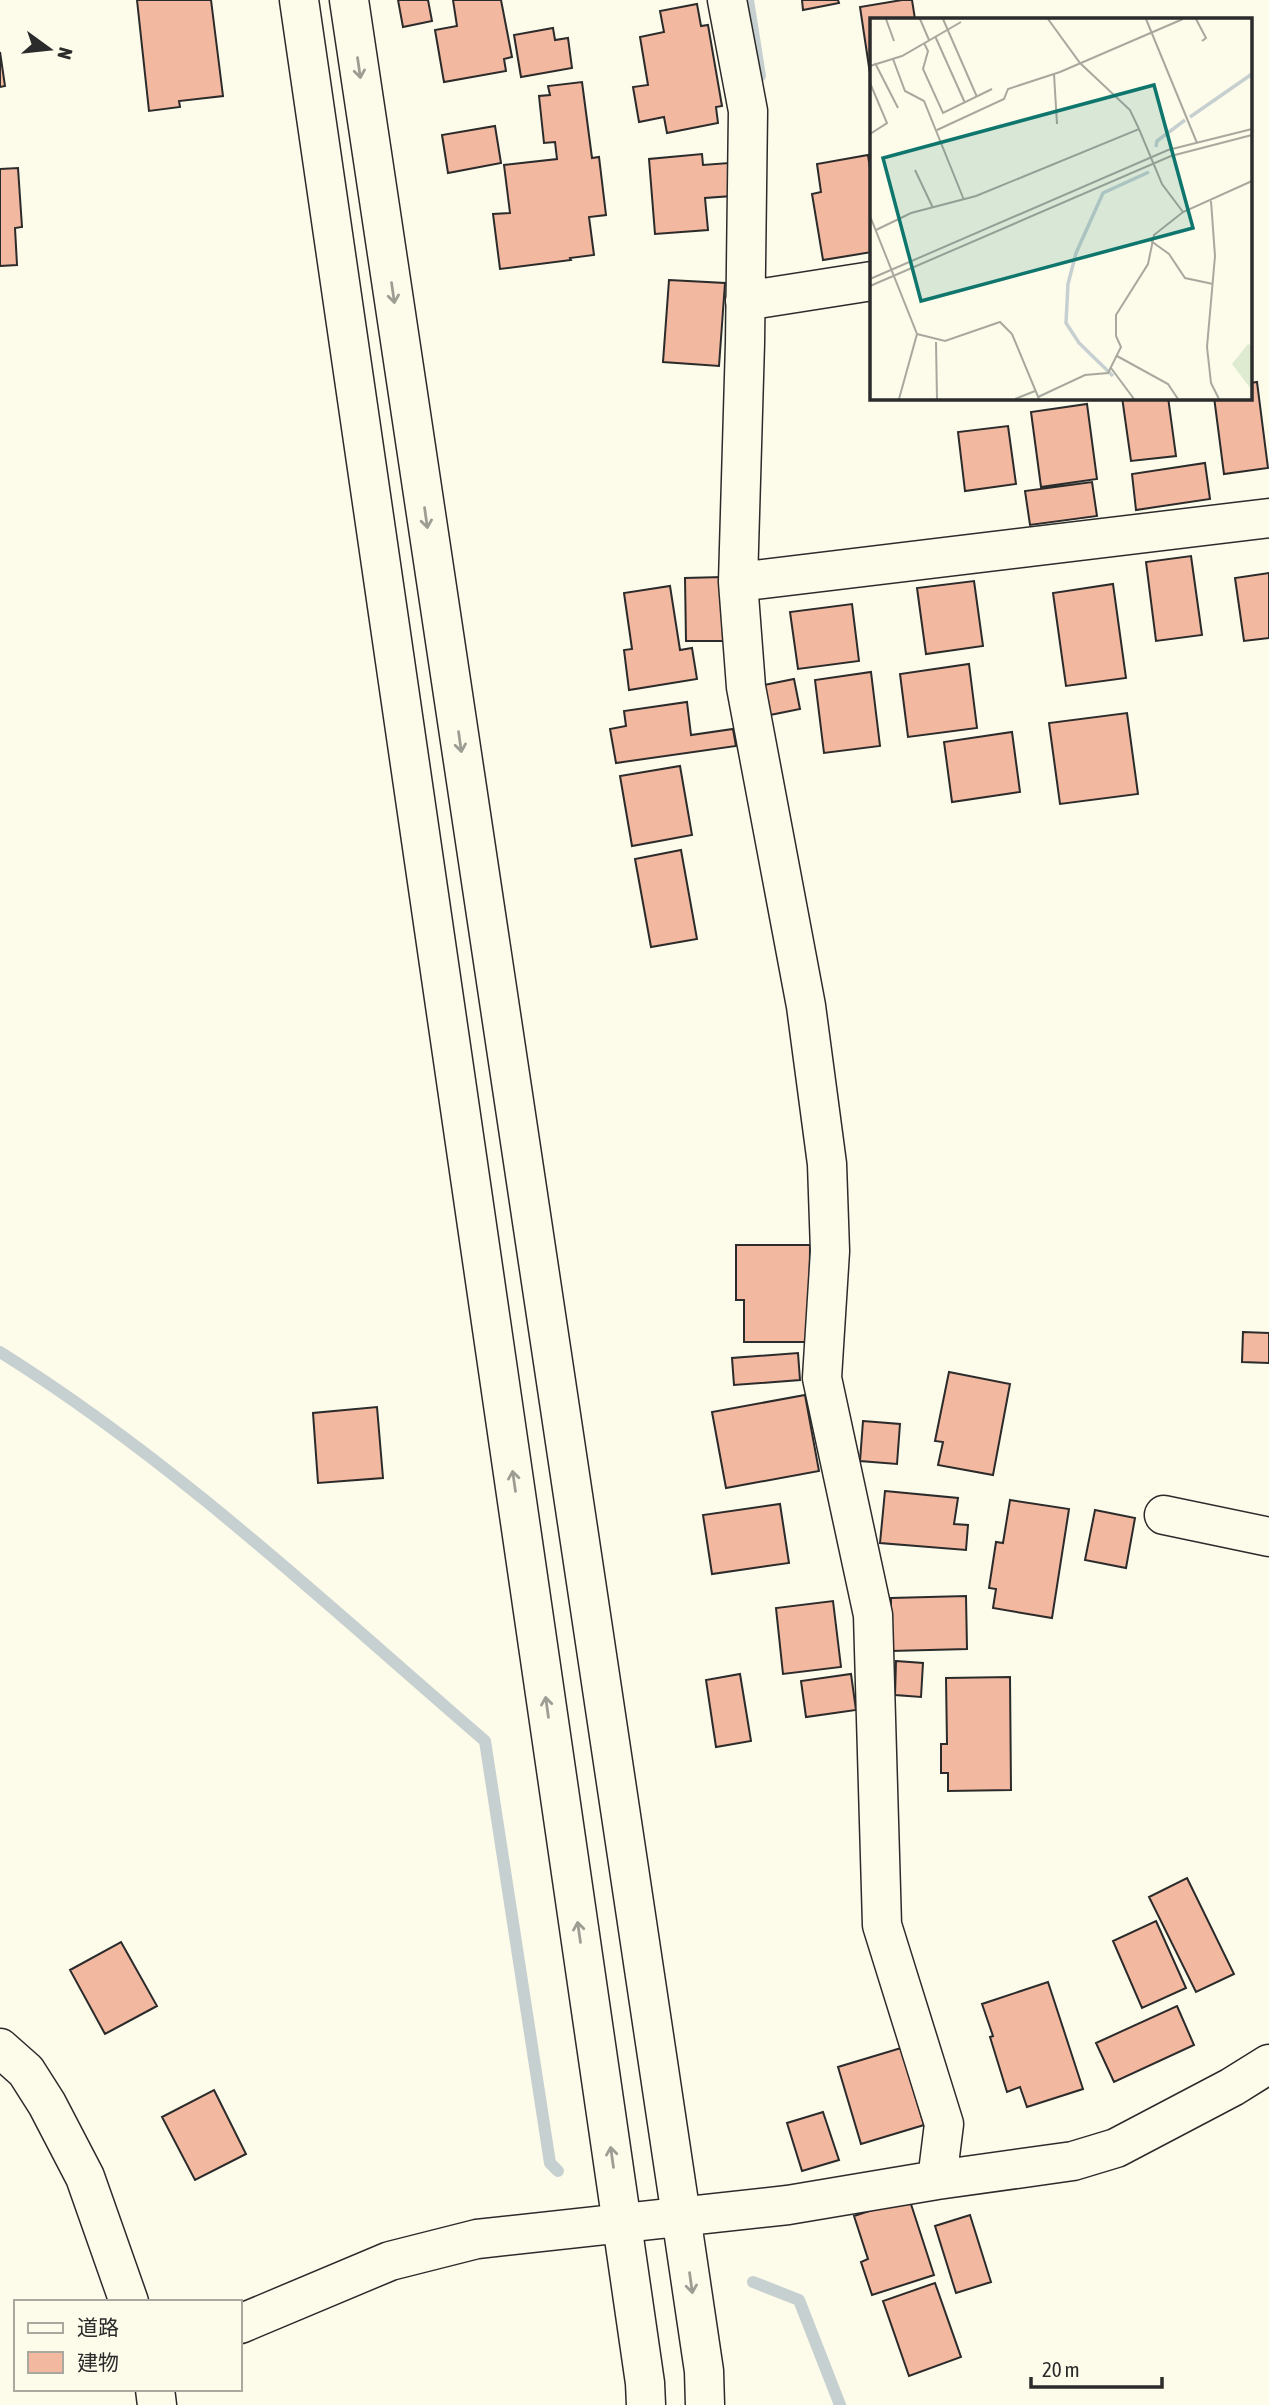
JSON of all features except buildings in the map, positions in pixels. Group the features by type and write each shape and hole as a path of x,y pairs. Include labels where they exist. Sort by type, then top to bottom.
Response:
{"street":[{"path":"299,0 645,2383 646,2405"},
{"path":"349,0 704,2371 705,2405"},
{"path":"727,0 748,111 757,299 738,582 746,687 806,1006 827,1164 830,1251 822,1378 873,1615 882,1926 944,2124 937,2180"},
{"path":"757,299 870,281"},
{"path":"738,582 1269,518"},
{"path":"1164,1515 1269,1537"},
{"path":"0,2048 26,2071 47,2104 78,2165 129,2300"},
{"path":"242,2324 390,2261 477,2239 788,2205 1073,2161 1116,2148 1232,2087 1269,2064"}],"waterway":[{"path":"748,0 760,76"},
{"path":"0,1352 128,1440 189,1488 250,1537 485,1741 550,2163 558,2171"},
{"path":"753,2282 799,2300 840,2405"}]}
